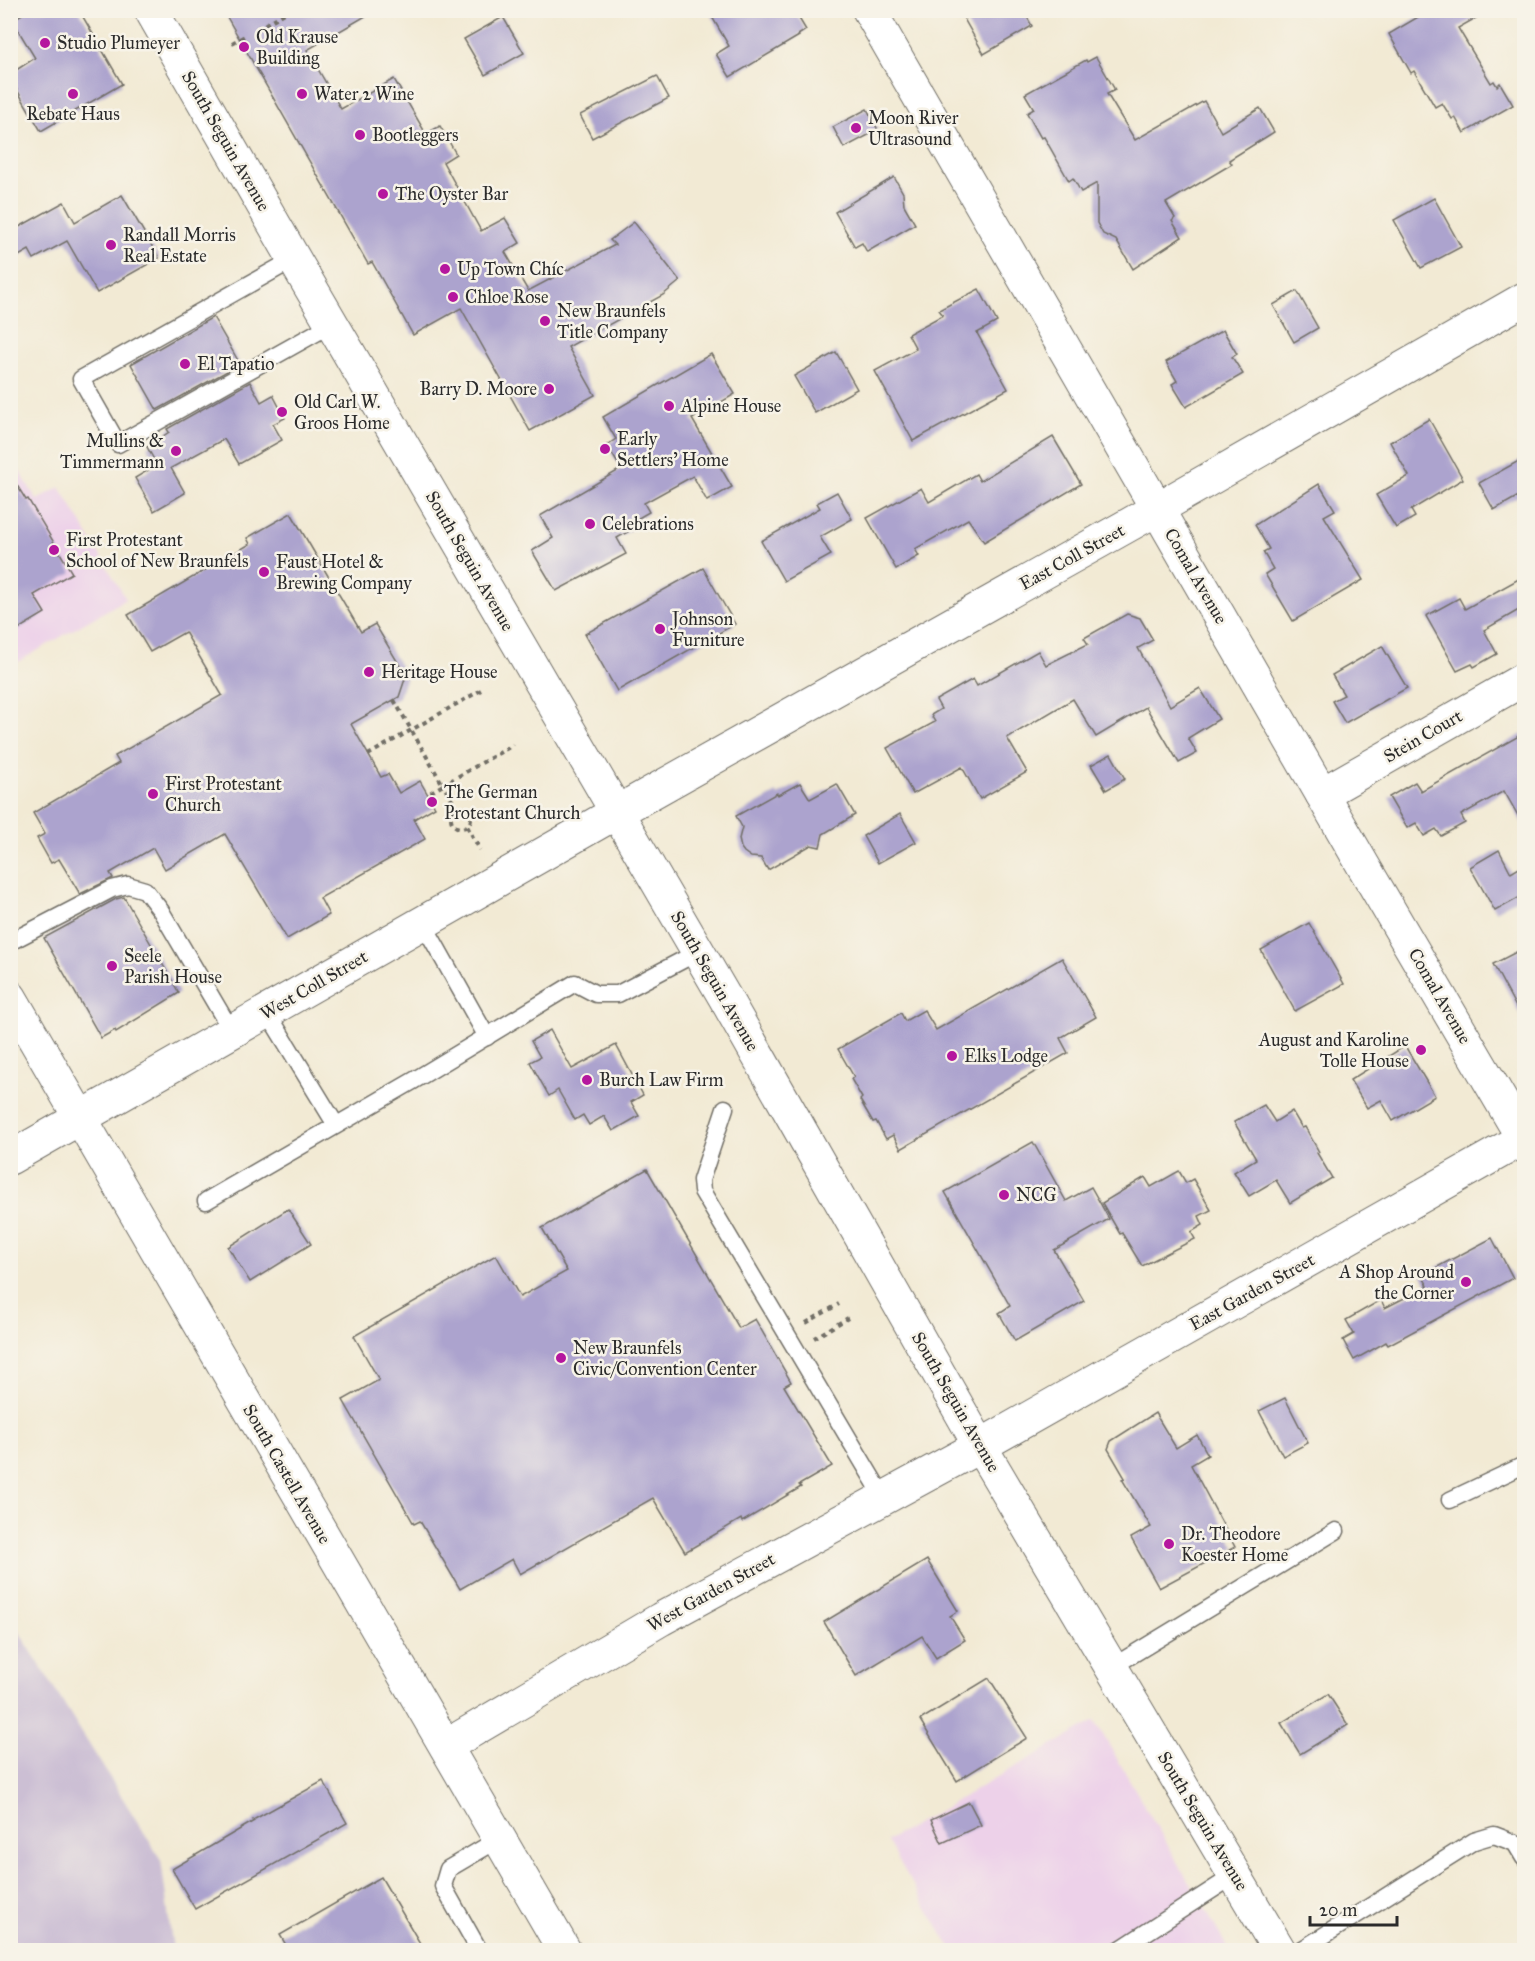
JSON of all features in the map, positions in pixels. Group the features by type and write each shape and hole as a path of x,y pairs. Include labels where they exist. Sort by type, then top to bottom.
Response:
{"street":[{"name":"South Seguin Avenue","path":"151,10 854,1221 980,1446 1279,1950"},
{"name":"Comal Avenue","path":"869,10 1524,1139"},
{"name":"East Coll Street","path":"617,812 1157,509 1524,299"},
{"name":"Stein Court","path":"1322,794 1524,679"},
{"name":"West Coll Street","path":"10,1158 617,812"},
{"name":"South Castell Avenue","path":"10,997 564,1950"},
{"name":"East Garden Street","path":"980,1446 1524,1139"},
{"name":"West Garden Street","path":"446,1746 661,1619 980,1446"}],"lane":[{"path":"294,259 81,379 118,444 332,324"},
{"path":"10,942 112,889 128,885 145,890 161,911 232,1032"},
{"path":"423,923 487,1037"},
{"path":"206,1200 487,1037 574,983 596,994 618,994 698,952"},
{"path":"267,1012 336,1125"},
{"path":"725,1108 701,1180 702,1191 884,1498"},
{"path":"1450,1500 1524,1465"},
{"path":"1112,1667 1336,1531"},
{"path":"1301,1950 1474,1841 1494,1835 1515,1843 1524,1858"},
{"path":"478,1950 443,1886 448,1869 499,1839"},
{"path":"1119,1950 1235,1875"}],"path":[{"path":"257,29 290,10"},
{"path":"232,43 244,36"},
{"path":"368,755 481,690"},
{"path":"394,699 457,809"},
{"path":"428,794 513,745"},
{"path":"466,808 470,813 472,819 466,826 457,827 452,823 451,816 457,809 466,808"},
{"path":"466,826 480,850"},
{"path":"791,1342 839,1304"},
{"path":"791,1342 848,1318"}],"shaded area":[{"name":"First Protestant School of New Braunfels","path":"10,455 37,500 60,487 126,599 11,666"},
{"path":"10,1617 161,1860 173,1950 11,1950"},
{"path":"1095,1721 1229,1950 952,1950 887,1841"}],"building":[{"path":"29,10 79,10 122,84 41,131 10,78 10,74 35,58 12,20"},
{"path":"223,10 376,10 307,50 341,109 394,79 426,134 440,126 456,154 443,162 481,231 505,218 520,243 505,252 528,291 615,245 610,240 634,222 680,281 663,295 568,347 595,395 530,431 461,308 413,335 372,262 368,264"},
{"path":"708,10 794,10 806,30 730,77 716,54 729,46"},
{"path":"959,10 1023,10 1032,26 984,54"},
{"path":"1430,10 1490,10 1458,28 1491,83 1494,81 1497,86 1500,83 1513,105 1464,133 1455,117 1452,119 1442,103 1435,107 1414,71 1411,73 1389,34"},
{"path":"503,17 524,53 485,75 464,39"},
{"path":"1096,57 1115,90 1107,94 1135,140 1204,101 1221,132 1260,108 1274,132 1229,160 1232,164 1166,203 1175,218 1172,221 1182,237 1133,269 1116,240 1103,234 1097,223 1097,183 1081,192 1073,178 1069,181 1044,137 1041,138 1027,113 1034,109 1025,94 1086,60 1087,62"},
{"path":"657,76 669,98 592,138 580,115"},
{"name":"Moon River Ultrasound","path":"867,109 878,130 844,148 833,127"},
{"path":"894,177 903,193 904,205 915,224 867,252 862,243 855,247 835,212"},
{"name":"Randall Morris Real Estate","path":"122,195 159,258 97,293 67,241 34,259 29,250 10,261 10,232 64,202 75,222"},
{"path":"1434,198 1461,247 1421,268 1394,220"},
{"path":"979,289 997,322 977,333 1008,389 913,441 875,371 916,349 908,334 943,315 939,310"},
{"path":"1297,291 1318,328 1294,342 1273,305"},
{"name":"El Tapatio","path":"213,317 240,364 157,410 131,364"},
{"path":"1223,330 1237,354 1232,357 1243,374 1186,407 1172,384 1177,381 1166,362"},
{"path":"836,352 857,389 815,413 794,376"},
{"path":"711,354 735,394 692,419 732,487 707,501 693,476 644,503 649,512 633,521 636,527 617,538 626,554 556,591 532,551 553,538 540,516 621,469 607,445 616,439 603,417"},
{"name":"Mullins & Timmermann","path":"250,382 261,402 273,395 285,418 273,424 282,440 239,464 224,439 171,468 185,493 154,511 135,478 157,465 147,447 169,432 167,429"},
{"path":"1429,419 1463,479 1411,510 1415,517 1396,528 1376,495 1409,476 1390,442"},
{"path":"1053,437 1081,484 984,542 968,519 915,549 919,556 896,569 867,518 921,488 929,502 976,474 980,481"},
{"path":"1524,458 1524,493 1494,510 1479,483"},
{"path":"10,474 26,500 28,499 72,573 34,595 45,613 10,634"},
{"path":"1319,484 1335,510 1324,516 1363,580 1293,621 1265,574 1273,569 1263,552 1269,549 1255,525"},
{"path":"837,492 852,519 820,537 831,555 784,581 761,541 820,508 817,503"},
{"path":"291,513 361,632 375,624 406,676 399,697 351,724 381,777 388,774 399,793 420,781 435,807 414,819 425,839 320,898 329,915 287,939 225,834 165,869 153,848 110,873 113,878 80,894 59,859 51,863 37,838 45,834 33,813 119,763 115,756 222,695 185,632 150,652 128,615 250,544 247,538"},
{"name":"Johnson Furniture","path":"703,568 735,624 617,691 585,634"},
{"path":"1524,576 1524,607 1484,630 1497,654 1474,667 1472,664 1457,671 1426,616 1459,598 1465,609"},
{"path":"1127,614 1140,618 1153,640 1138,648 1170,706 1200,688 1219,719 1188,738 1197,753 1179,763 1146,707 1096,737 1073,699 1007,738 1027,772 980,799 962,767 913,794 887,748 935,722 931,715 941,709 936,700 973,679 977,686 1038,651 1046,665 1088,644 1084,638"},
{"path":"1382,646 1407,688 1345,723 1332,701 1344,695 1332,675"},
{"path":"1524,733 1524,826 1504,791 1461,815 1465,823 1441,836 1436,829 1424,836 1416,823 1407,828 1389,797 1415,782 1421,791"},
{"path":"1111,754 1125,779 1106,790 1091,765"},
{"path":"800,783 810,799 837,784 855,815 823,834 820,847 811,845 768,870 761,858 751,857 741,848 739,839 742,827 736,816"},
{"path":"900,814 916,842 878,863 863,836"},
{"path":"1499,850 1511,873 1524,865 1524,895 1495,911 1470,867"},
{"name":"Seele Parish House","path":"124,897 179,993 116,1032 115,1030 101,1038 44,938 116,899"},
{"path":"1309,923 1344,984 1295,1011 1261,950"},
{"path":"1524,948 1524,1022 1493,964"},
{"name":"Elks Lodge","path":"1062,958 1096,1017 1060,1038 1068,1053 901,1149 893,1135 886,1139 860,1100 862,1098 851,1079 854,1077 838,1049 901,1013 905,1021 924,1010 936,1030"},
{"name":"Burch Law Firm","path":"550,1030 572,1069 616,1045 643,1095 631,1102 639,1116 613,1131 604,1116 589,1125 583,1115 575,1120 558,1090 549,1096 530,1062 540,1057 531,1041"},
{"path":"1405,1046 1435,1096 1393,1121 1381,1100 1367,1108 1350,1080"},
{"path":"1264,1105 1275,1122 1292,1111 1302,1128 1305,1127 1332,1178 1290,1203 1276,1180 1249,1196 1234,1172 1256,1159 1234,1122"},
{"path":"1033,1142 1066,1201 1091,1187 1109,1219 1054,1250 1084,1301 1015,1341 999,1313 1010,1306 945,1192"},
{"name":"New Braunfels Civic/Convention Center","path":"647,1169 739,1328 755,1319 791,1382 784,1386 832,1466 742,1522 741,1519 685,1552 653,1498 520,1574 512,1559 460,1589 420,1521 414,1524 343,1400 379,1380 354,1336 496,1255 520,1297 567,1271 542,1228"},
{"path":"1179,1171 1186,1183 1193,1179 1211,1210 1199,1216 1203,1225 1191,1232 1195,1239 1142,1266 1102,1203 1145,1177 1151,1187"},
{"path":"288,1209 311,1244 250,1282 228,1247"},
{"path":"1492,1238 1513,1278 1388,1345 1386,1342 1354,1360 1343,1340 1354,1334 1346,1320 1381,1300 1385,1308 1428,1286 1422,1275"},
{"path":"1285,1398 1308,1443 1283,1456 1259,1411"},
{"path":"1155,1413 1176,1448 1197,1435 1208,1455 1191,1465 1235,1547 1159,1588 1131,1538 1151,1527 1122,1479 1125,1478 1108,1449 1111,1441"},
{"path":"927,1560 958,1611 950,1616 965,1640 936,1658 922,1636 856,1676 824,1622"},
{"path":"989,1678 1027,1738 957,1781 920,1720"},
{"path":"1328,1694 1348,1725 1300,1754 1281,1723"},
{"path":"323,1781 347,1823 195,1909 172,1869"},
{"path":"969,1802 981,1825 942,1843 931,1820"},
{"path":"381,1877 424,1950 289,1950 280,1935"}],"place":[{"name":"Studio Plumeyer","path":"45,43"},
{"name":"Old Krause Building","path":"244,47"},
{"name":"Rebate Haus","path":"73,94"},
{"name":"Water 2 Wine","path":"302,94"},
{"name":"Moon River Ultrasound","path":"856,128"},
{"name":"Bootleggers","path":"360,135"},
{"name":"The Oyster Bar","path":"383,194"},
{"name":"Randall Morris Real Estate","path":"111,245"},
{"name":"Up Town Chíc","path":"445,269"},
{"name":"Chloe Rose","path":"453,297"},
{"name":"New Braunfels Title Company","path":"545,321"},
{"name":"El Tapatio","path":"185,364"},
{"name":"Barry D. Moore","path":"549,389"},
{"name":"Alpine House","path":"669,406"},
{"name":"Old Carl W. Groos Home","path":"282,412"},
{"name":"Early Settlers' Home","path":"605,449"},
{"name":"Mullins & Timmermann","path":"176,451"},
{"name":"Celebrations","path":"590,524"},
{"name":"First Protestant School of New Braunfels","path":"54,550"},
{"name":"Faust Hotel & Brewing Company","path":"264,572"},
{"name":"Johnson Furniture","path":"660,629"},
{"name":"Heritage House","path":"369,672"},
{"name":"First Protestant Church","path":"153,794"},
{"name":"The German Protestant Church","path":"432,802"},
{"name":"Seele Parish House","path":"112,966"},
{"name":"August and Karoline Tolle House","path":"1421,1050"},
{"name":"Elks Lodge","path":"952,1056"},
{"name":"Burch Law Firm","path":"587,1080"},
{"name":"NCG","path":"1004,1195"},
{"name":"A Shop Around the Corner","path":"1466,1282"},
{"name":"New Braunfels Civic/Convention Center","path":"561,1358"},
{"name":"Dr. Theodore Koester Home","path":"1169,1544"}]}
